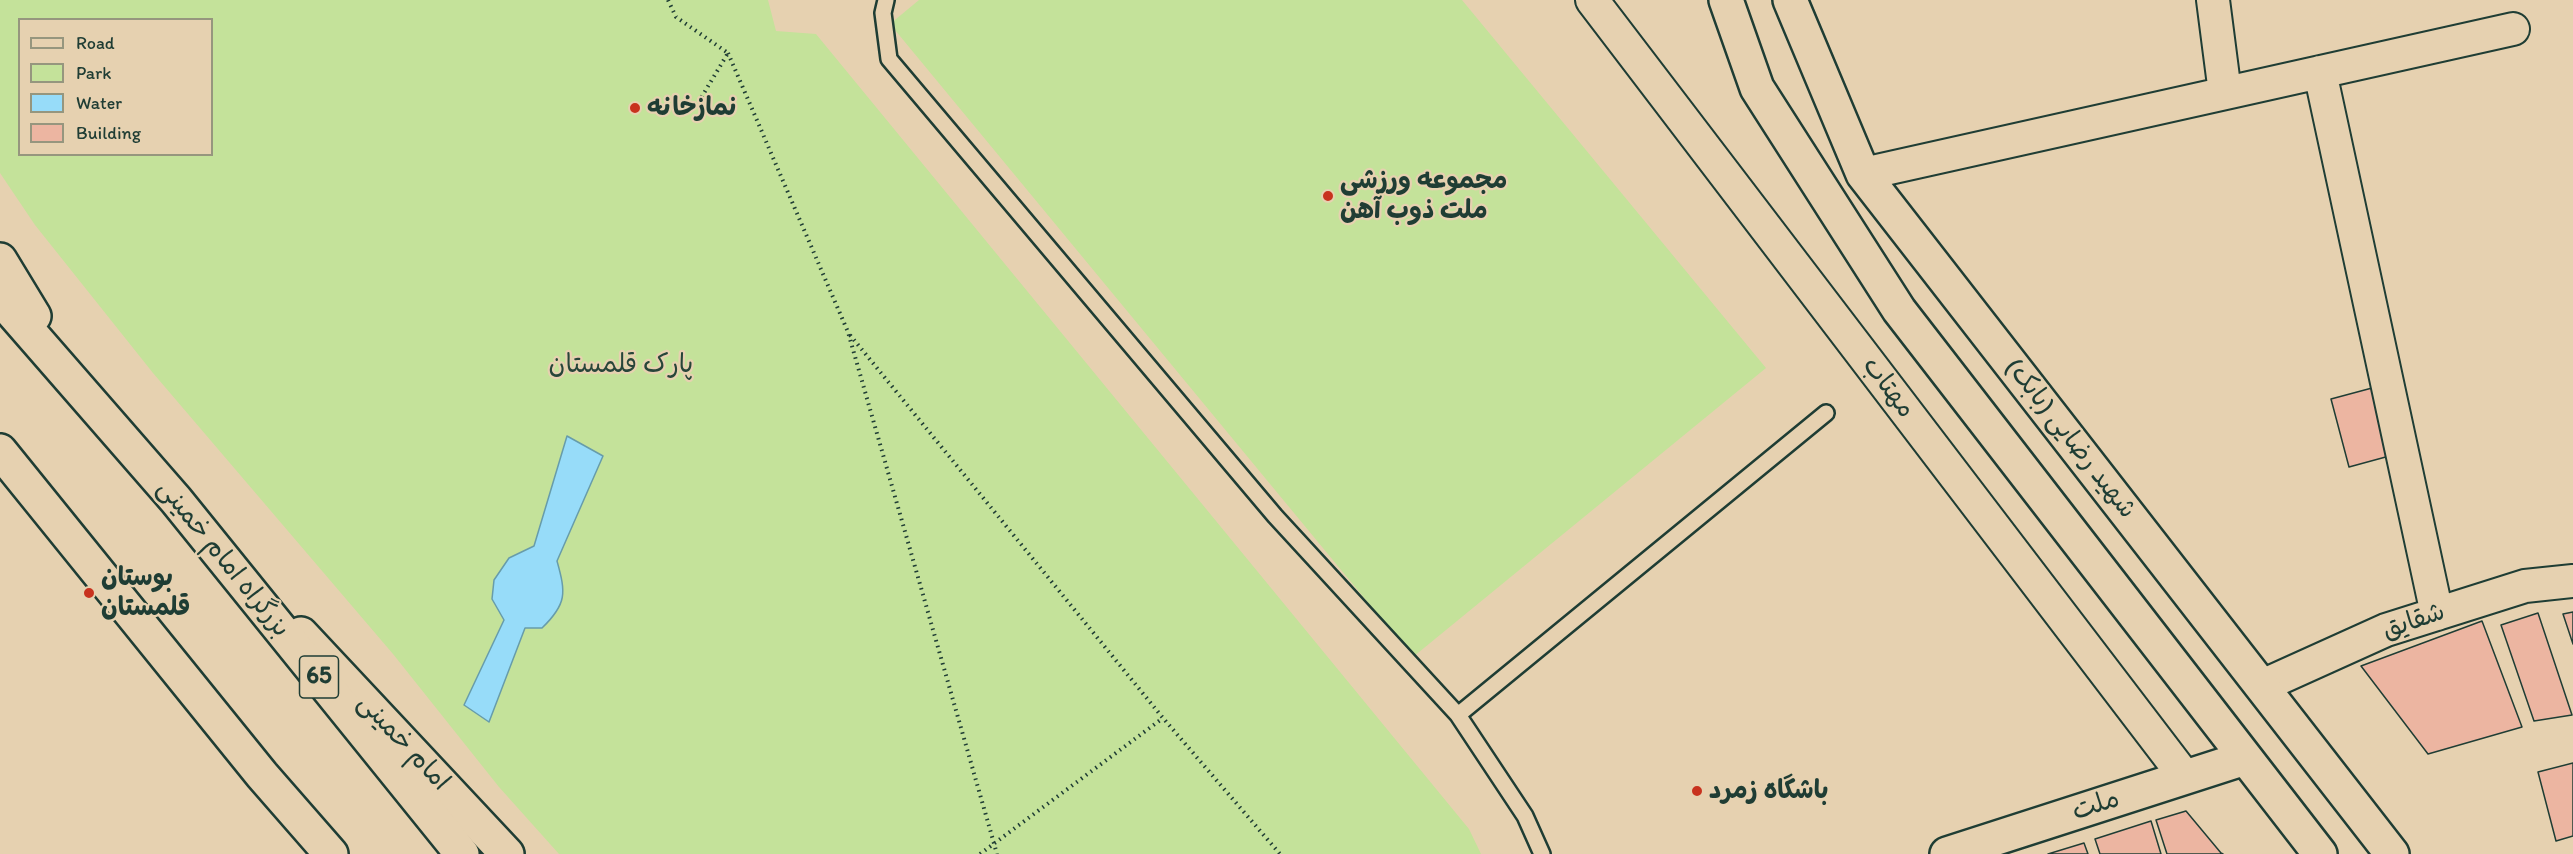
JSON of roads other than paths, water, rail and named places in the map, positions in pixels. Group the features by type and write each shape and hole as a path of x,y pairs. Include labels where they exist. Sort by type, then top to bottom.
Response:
{"main road":[{"path":"1726,0 1757,88 1899,310 2320,854"},
{"name":"شهید رضایی (بابک)","path":"1790,0 1863,174 2392,854"},
{"name":"65","path":"0,260 76,388"},
{"name":"بزرگراه امام خمینی","path":"0,298 76,388 176,500 462,854"},
{"path":"0,451 262,775 331,854"},
{"name":"امام خمینی","path":"176,500 507,854"},
{"name":"ملت","path":"1947,854 2245,758"},
{"path":"262,775 310,854"}],"street":[{"name":"مهتاب","path":"1592,0 2185,777"},
{"path":"2213,0 2225,93"},
{"path":"1863,174 2513,29"},
{"path":"2320,72 2437,614"},
{"name":"شقایق","path":"2262,686 2386,630 2525,586 2573,581"}],"lane":[{"path":"886,0 883,13 889,59 1275,516 1458,715 1525,816 1542,854"},
{"path":"1458,715 1826,413"}],"water":[{"path":"567,436 603,456 557,561 563,590 560,605 542,628 525,628 489,722 464,705 504,620 492,599 494,580 509,558 534,546"}],"place":[{"name":"نمازخانه","path":"635,108"},
{"name":"مجموعه ورزشی ملت ذوب آهن","path":"1328,196"},
{"name":"بوستان قلمستان","path":"89,593"},
{"name":"باشگاه زمرد","path":"1697,791"}],"park label":[{"name":"پارک قلمستان","path":"621,365"}]}
